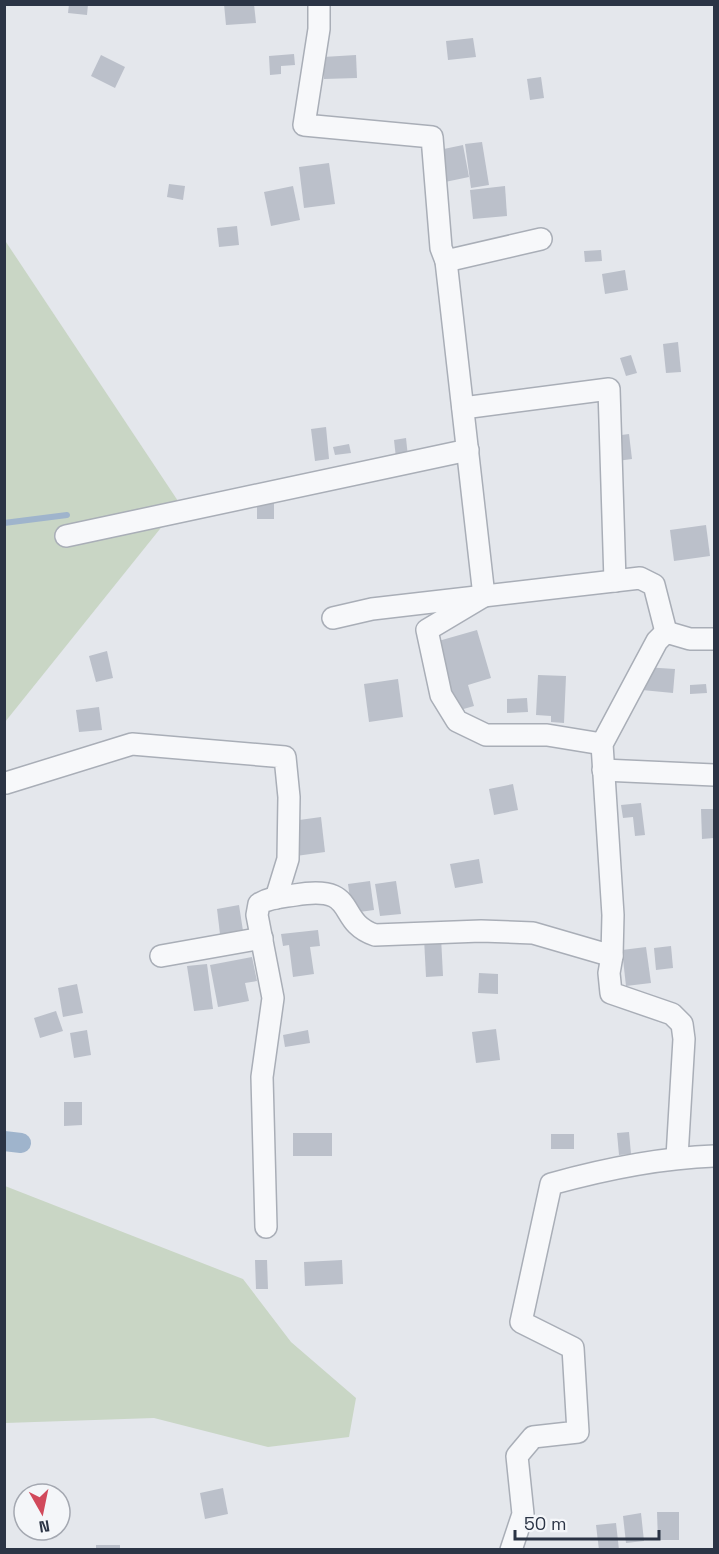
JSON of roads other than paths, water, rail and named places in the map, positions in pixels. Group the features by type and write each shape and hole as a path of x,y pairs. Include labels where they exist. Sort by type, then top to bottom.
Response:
{"street":[{"path":"319,4 319,29 304,125 432,137 441,248 446,261 484,596"},
{"path":"446,261 541,239"},
{"path":"463,408 609,389 615,581"},
{"path":"66,536 468,450"},
{"path":"333,618 372,609 640,578 654,585 666,632"},
{"path":"484,596 427,630 441,695 457,721 486,735 547,735 602,744"},
{"path":"666,632 690,639 714,639"},
{"path":"666,632 657,641 602,744 613,915 612,956 609,973 611,993 672,1014 682,1024 684,1039 677,1157"},
{"path":"6,783 132,744 285,757 289,797 288,859 276,898"},
{"path":"603,770 714,775"},
{"path":"266,1227 262,1077 273,998 257,915 259,904 276,898 311,892 331,893 343,903 362,931 375,935 481,931 532,933 612,956"},
{"path":"161,956 262,938"},
{"path":"511,1550 523,1514 517,1456 533,1437 578,1432 573,1348 521,1322 551,1184 614,1167 677,1157 714,1156"}],"waterway":[{"path":"4,523 67,515"},
{"path":"4,1141 21,1143"}]}
